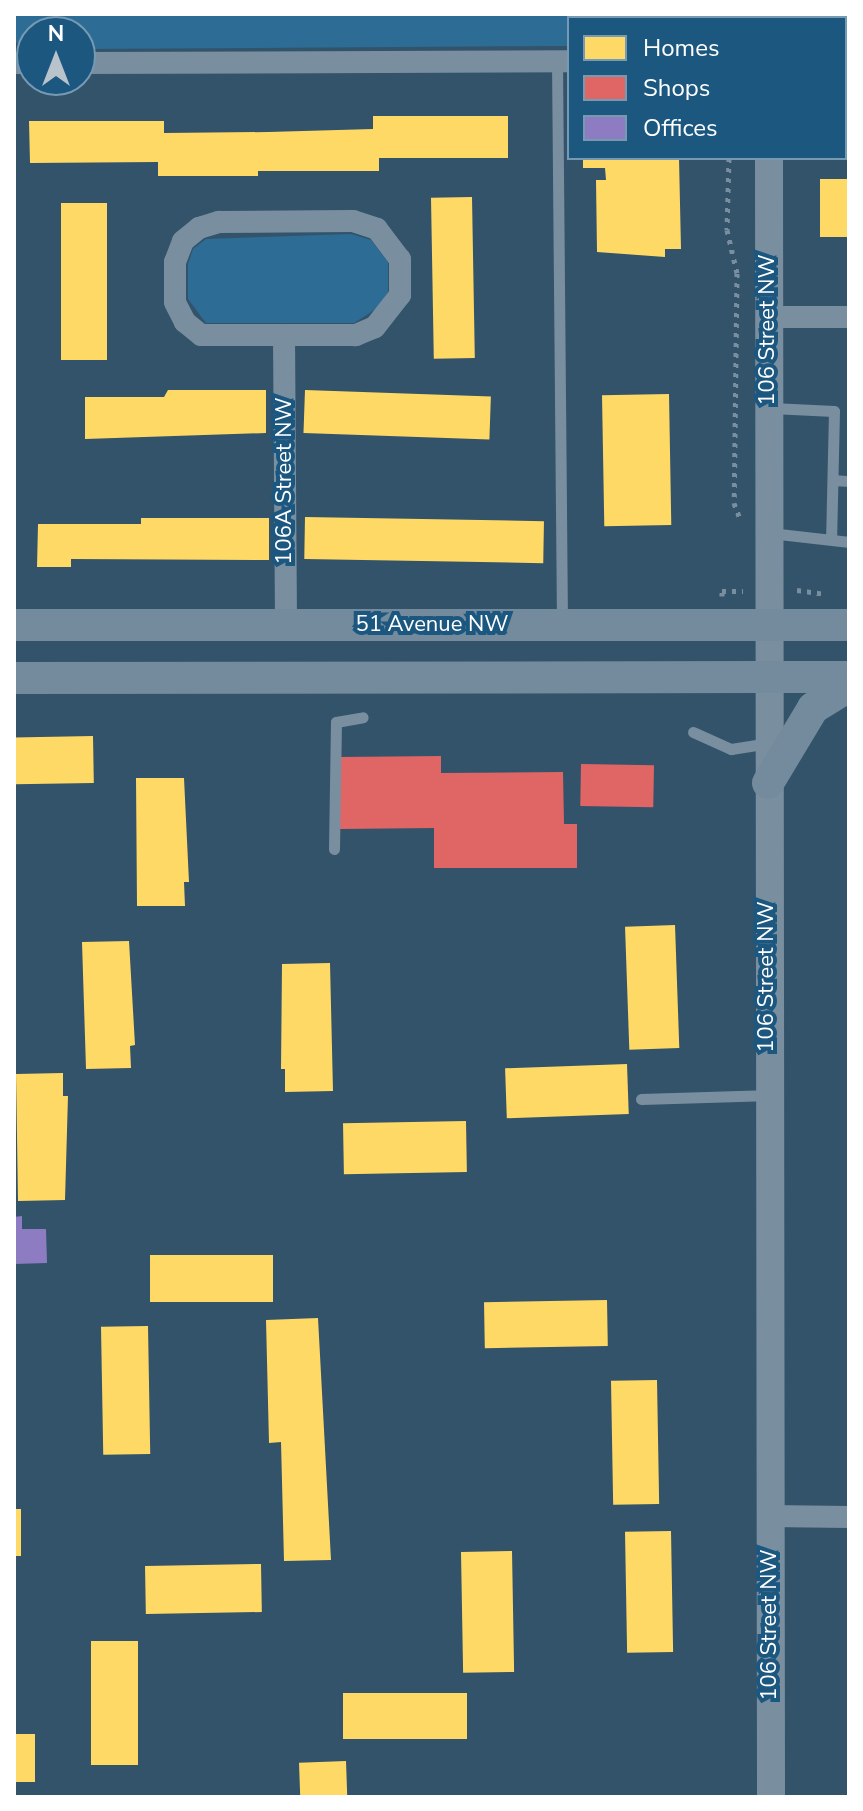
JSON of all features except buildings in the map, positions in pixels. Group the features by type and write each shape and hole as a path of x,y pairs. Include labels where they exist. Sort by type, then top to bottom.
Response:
{"main road":[{"name":"51 Avenue NW","path":"14,625 849,625"},
{"path":"14,678 849,677"},
{"path":"768,783 813,708 849,686"}],"street":[{"path":"96,63 563,61"},
{"name":"106 Street NW","path":"769,160 768,408 756,533 767,624 766,1095 771,1797"},
{"path":"353,221 377,229 393,244 400,259 400,295 375,327 356,335 284,335 201,335 185,322 175,302 175,262 183,241 199,228 219,222 353,221"},
{"path":"768,317 849,317"},
{"name":"106A Street NW","path":"284,335 286,626"},
{"path":"769,1516 849,1517"}],"lane":[{"path":"562,624 563,61"},
{"path":"768,408 834,411 831,539"},
{"path":"833,480 849,481"},
{"path":"756,533 849,542"},
{"path":"334,849 336,722 363,717"},
{"path":"693,732 731,749 768,743"},
{"path":"641,1099 766,1095"}],"path":[{"path":"729,160 727,230 737,273 734,503 756,533"}],"shaded area":[{"path":"14,14 718,14 567,16 567,46 96,49 96,16 16,16 16,42"},
{"path":"351,234 371,240 388,262 388,292 379,307 354,323 206,323 188,299 188,264 193,249 206,239"}]}
